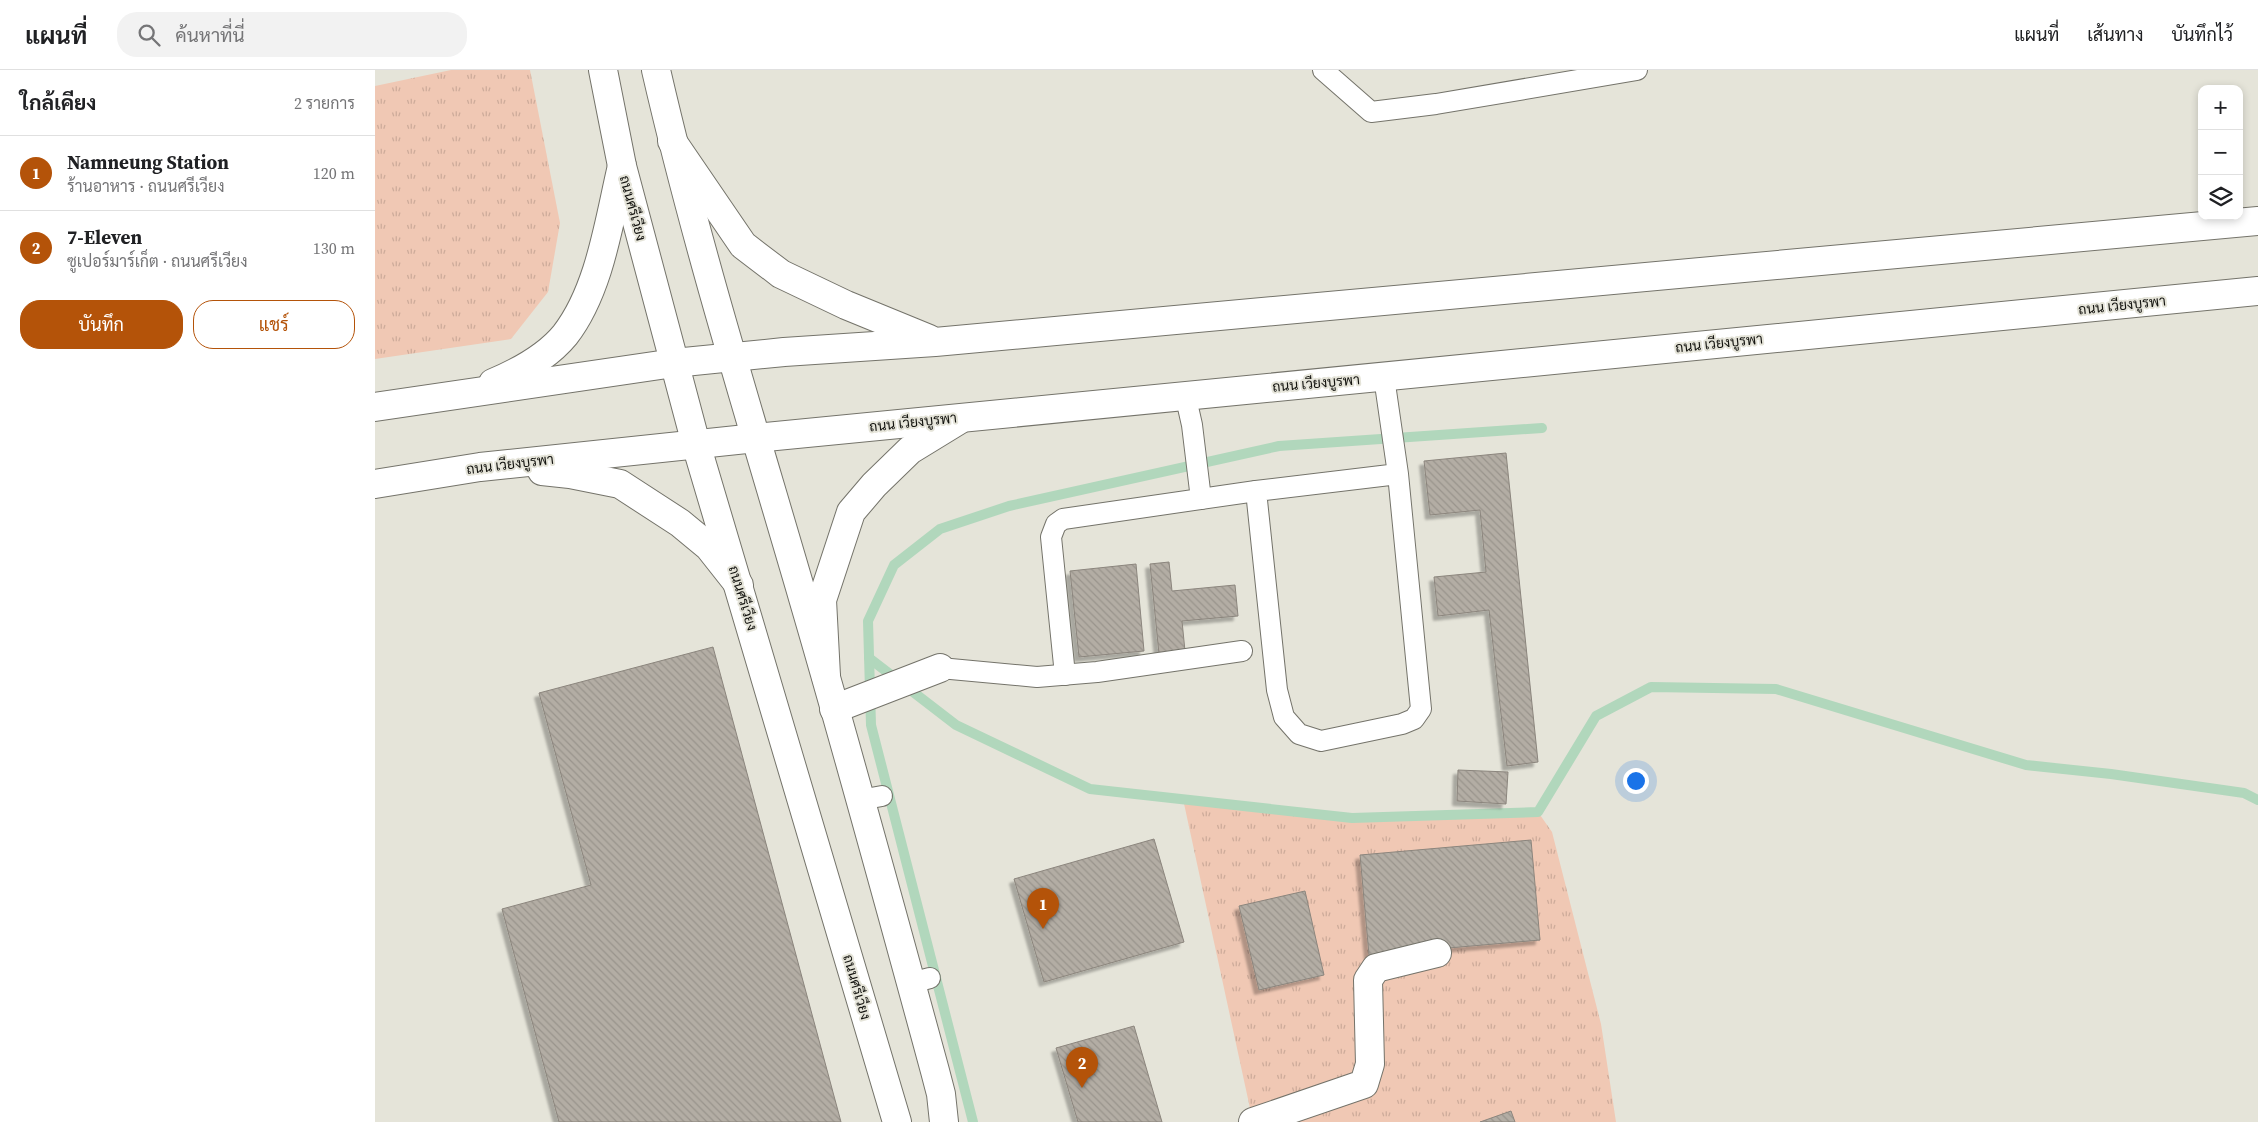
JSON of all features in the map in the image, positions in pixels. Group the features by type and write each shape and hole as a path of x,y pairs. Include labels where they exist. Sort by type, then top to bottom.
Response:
{"main road":[{"name":"ถนนศรีเวียง","path":"603,70 622,166 696,444 897,1122"},
{"path":"656,70 672,140 756,438 826,676 846,704 921,981 941,1094 944,1122"},
{"path":"672,140 743,245 781,274 845,305 935,342"},
{"path":"459,395 495,382 539,359 565,335 589,297 622,166"},
{"path":"375,407 674,363 733,357 935,342 2258,221"},
{"name":"ถนน เวียงบูรพา","path":"375,484 479,467 964,416 1384,377 2258,291"},
{"path":"826,676 822,600 851,512 874,485 910,450 964,416"},
{"path":"479,467 570,474 620,484 680,523 709,547 739,584"},
{"path":"846,704 940,668"},
{"path":"1264,1121 1364,1084 1370,1064 1368,980 1376,968 1390,963 1437,953"}],"lane":[{"path":"1323,70 1371,112 1436,104 1637,70"},
{"path":"1256,491 1277,690 1284,717 1299,734 1321,741 1402,724 1414,719 1421,709 1397,466 1384,377"},
{"path":"1185,394 1192,425 1201,491"},
{"path":"1065,675 1051,537 1056,524 1063,519 1201,491 1256,491 1397,466"},
{"path":"940,668 1037,677 1065,675 1242,651"}],"green space":[{"path":"451,70 530,70 560,223 548,292 511,339 375,359 375,86"},
{"path":"1183,799 1352,818 1538,812 1552,832 1601,1024 1616,1122 1253,1122"}],"building":[{"path":"1506,453 1538,762 1507,766 1489,610 1438,616 1434,577 1486,572 1480,510 1430,515 1424,461"},
{"path":"1169,562 1172,591 1235,585 1238,616 1182,621 1185,651 1159,654 1150,564"},
{"path":"1136,564 1144,651 1079,657 1070,571"},
{"path":"713,647 841,1122 559,1122 502,909 591,885 539,693"},
{"path":"1458,770 1508,772 1506,804 1457,801"},
{"path":"1154,839 1184,942 1044,982 1014,879"},
{"path":"1531,840 1540,940 1369,955 1360,855"},
{"path":"1305,891 1324,975 1259,990 1239,906"},
{"path":"1134,1026 1162,1122 1078,1122 1056,1048"},
{"path":"1511,1111 1515,1122 1480,1122"}],"waterway":[{"path":"973,1122 871,725 868,621 894,565 940,529 1009,506 1279,446 1542,428"},
{"path":"869,658 956,725 1090,789 1352,818 1538,812 1596,716 1651,687 1776,689 2026,765 2111,774 2244,793 2258,800"}],"place":[{"name":"Namneung Station","path":"1043,929"},
{"name":"7-Eleven","path":"1082,1088"}]}
